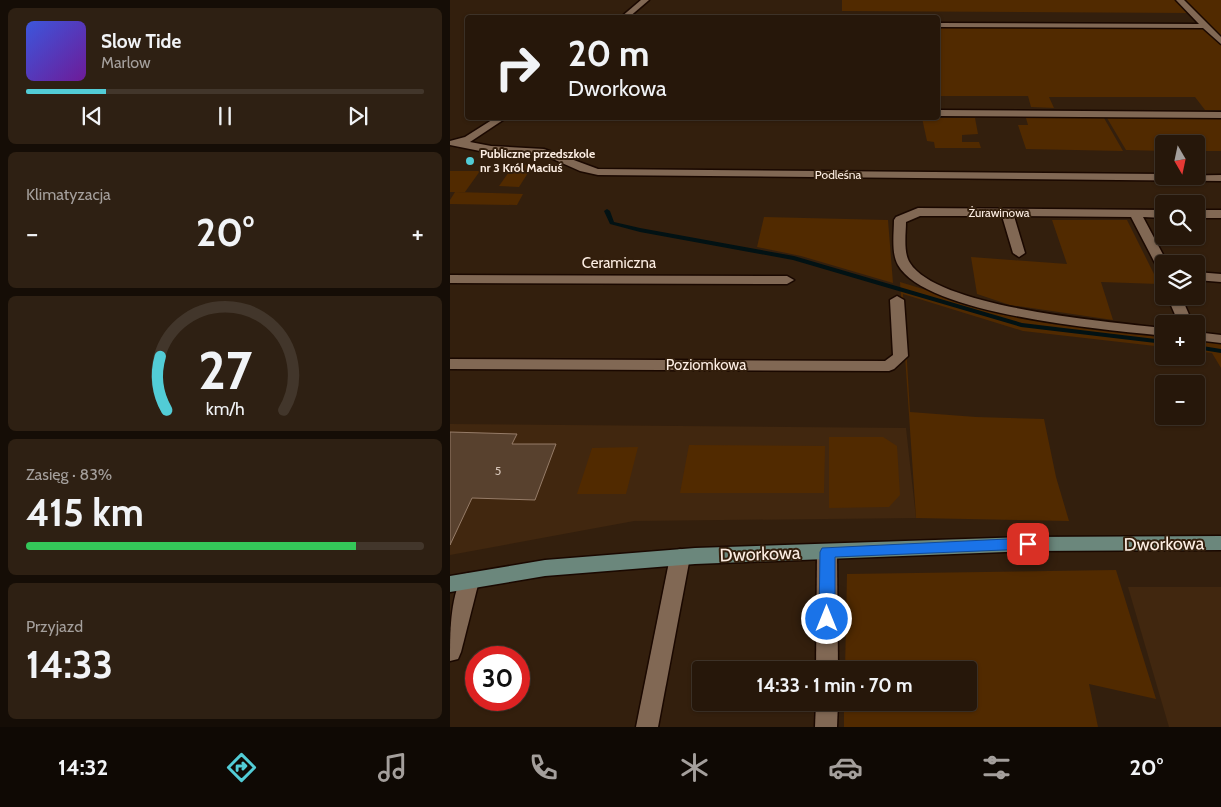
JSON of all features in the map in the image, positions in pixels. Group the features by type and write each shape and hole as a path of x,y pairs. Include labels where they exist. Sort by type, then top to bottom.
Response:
{"street":[{"path":"627,15 645,0"},
{"path":"1180,0 1221,42"},
{"path":"940,25 1206,26"},
{"path":"940,111 1221,112"},
{"path":"940,111 1221,115"},
{"path":"455,142 470,139 498,120"},
{"name":"Podleśna","path":"455,142 472,148 542,151 560,156 590,171 598,172 1221,178"},
{"name":"Żurawinowa","path":"1155,214 918,212 900,220 903,264 916,278 930,288 1008,310 1039,316 1155,331"},
{"path":"1007,213 1019,254"},
{"path":"1135,214 1157,255"},
{"path":"1205,214 1221,214"},
{"path":"1205,277 1221,278"},
{"name":"Ceramiczna","path":"450,279 787,280"},
{"name":"Poziomkowa","path":"450,364 889,366 901,356 897,300"},
{"path":"1205,337 1221,339"},
{"name":"Dworkowa","path":"459,583 545,568 680,557 1028,544 1221,543"},
{"path":"827,552 827,661"},
{"path":"648,727 680,557"},
{"path":"450,652 459,583"},
{"path":"826,727 827,711"}],"shaded area":[{"path":"842,0 1221,0 1221,110 1205,110 1195,97 1049,97 1054,108 1031,107 1028,96 940,96 940,26 1203,28 1189,13 842,11"},
{"path":"975,118 978,134 962,135 962,142 979,142 981,148 935,148 934,142 927,141 922,120"},
{"path":"1026,118 1104,118 1123,151 1026,149 1018,125 1028,125"},
{"path":"1107,118 1221,119 1221,151 1205,151 1205,135 1155,135 1155,151 1126,150"},
{"path":"514,165 533,165 519,187 499,186"},
{"path":"450,171 480,171 465,192 450,192"},
{"path":"455,192 523,194 517,205 450,204 450,200"},
{"path":"764,217 888,220 893,283 801,256 757,247"},
{"path":"1052,220 1127,220 1155,276 1155,284 1101,282 1113,320 1010,305 977,294 971,257 1067,264"},
{"path":"900,282 1005,314 1155,336 1155,346 1023,331 903,294 910,412 976,417 1044,419 1056,477 1069,521 916,518"},
{"path":"1205,341 1221,343 1221,368 1212,353 1205,352"},
{"path":"450,424 906,428 916,518 634,521 450,555"},
{"path":"829,437 883,437 897,446 900,495 889,507 829,508"},
{"path":"689,445 825,446 824,493 680,493"},
{"path":"638,447 626,494 577,494 592,448"},
{"path":"1116,570 1156,699 1089,684 1098,727 844,727 844,711 977,711 977,661 845,661 847,574"},
{"path":"1128,587 1221,587 1221,727 1169,727"}],"building":[{"path":"450,432 517,434 512,444 556,444 535,500 472,498 450,545"}],"waterway":[{"path":"607,211 612,223 640,230 794,258 1021,325 1155,341"},
{"path":"1205,348 1221,351"}],"place":[{"name":"Publiczne przedszkole nr 3 Król Maciuś","path":"470,161"}],"route":[{"path":"827,619 827,552 1028,544"}]}
